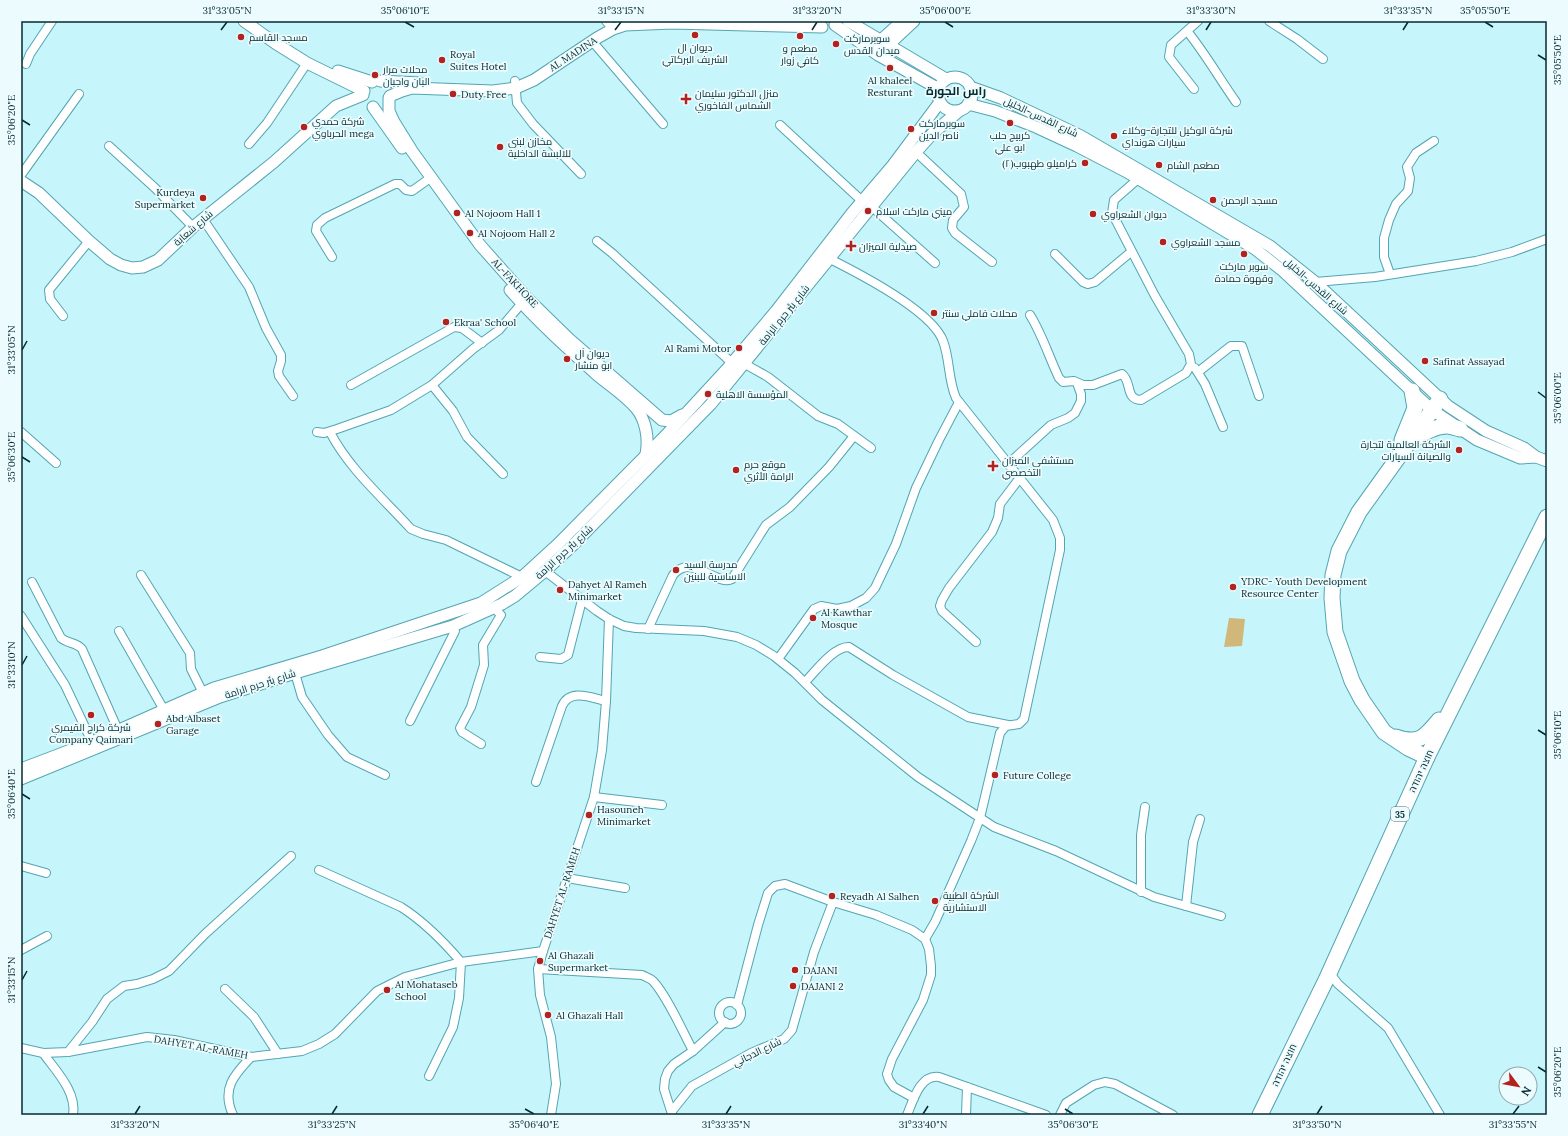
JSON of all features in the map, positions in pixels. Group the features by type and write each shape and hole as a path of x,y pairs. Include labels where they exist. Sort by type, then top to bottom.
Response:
{"highway":[{"path":"1398,457 1398,448 1415,408 1412,391"},
{"path":"1396,822 1415,768 1413,760 1407,752 1384,732 1362,700 1352,680 1335,632 1332,598 1333,575 1339,551 1359,512 1436,404"},
{"path":"1398,457 1423,433 1434,428 1447,426 1460,430"},
{"name":"חוצה יהודה","path":"1260,1115 1329,972 1396,822 1457,694 1547,517"},
{"path":"1384,732 1406,740 1414,741 1426,735 1448,708 1457,694"},
{"path":"1384,732 1408,748 1427,757"}],"main road":[{"path":"244,21 307,63 364,93"},
{"name":"AL MADINA","path":"254,21 277,38 310,57 343,73 376,82 488,85 515,85 591,33 610,24 733,24"},
{"path":"707,21 769,26 818,24 831,27 836,23 878,55 939,89"},
{"path":"769,26 798,21"},
{"path":"848,21 946,80"},
{"path":"878,55 885,43 902,21"},
{"path":"885,43 914,21"},
{"name":"AL MADINA","path":"373,107 381,107 385,105 389,97 402,90 412,88 493,91 534,80 592,41 610,24"},
{"path":"957,77 967,82 970,87 971,96 968,104 959,110 948,110 938,98 939,89 946,80 957,77"},
{"path":"373,107 366,103 364,93 368,84 376,82 387,86 389,97"},
{"name":"شارع القدس-الخليل","path":"970,87 1001,98 1081,136 1270,246 1315,282 1460,430 1477,440 1520,458 1542,459"},
{"name":"شارع شعابة","path":"21,181 39,193 110,259 121,265 132,268 143,267 158,260 193,227 274,162 336,106 364,93"},
{"name":"AL-FAKHORE","path":"389,97 389,110 394,122 412,151 480,245 528,299 569,339 662,420 666,421"},
{"name":"شارع بئر حرم الرامة","path":"21,770 92,742 214,688 322,656 481,603 522,577 558,544 646,454 672,436 711,404 830,259 893,165 940,102"},
{"name":"شارع القدس-الخليل","path":"968,104 995,111 1036,127 1077,146 1138,179 1255,250 1283,271 1412,391 1436,404 1448,406 1486,431 1524,448 1542,459"},
{"name":"AL-FAKHORE","path":"373,107 475,248 522,303 564,344 636,408 645,428 648,443 646,454"},
{"name":"شارع بئر حرم الرامة","path":"21,780 213,700 295,673 453,626 502,604 515,596 545,572 672,436 686,413 732,363 866,204 933,133 959,110"},
{"path":"636,408 672,436"},
{"path":"672,436 666,421 671,421 686,413"}],"street":[{"path":"26,64 30,54 52,21"},
{"path":"1194,89 1169,57 1171,45 1198,21"},
{"path":"1269,21 1297,39 1323,59"},
{"path":"1187,31 1202,50 1216,74 1236,102"},
{"path":"592,41 663,124"},
{"path":"248,144 266,123 307,63"},
{"path":"515,85 517,103 529,119 581,174"},
{"path":"21,176 79,94"},
{"path":"780,125 866,204 935,263"},
{"path":"1390,274 1384,256 1384,238 1389,220 1396,204 1408,191 1410,178 1408,167 1413,158 1416,153 1434,141"},
{"path":"109,146 155,188 193,227"},
{"path":"916,152 961,194 964,207 953,220 952,228 955,234 992,262"},
{"path":"1138,179 1114,200 1111,209 1114,220 1155,296 1190,354 1192,362 1205,384 1223,428"},
{"path":"332,257 316,231 317,225 324,218 395,184 399,184 406,190 412,191 426,181"},
{"path":"203,219 249,287 266,328 281,355 278,371 279,376 293,396"},
{"path":"1315,282 1390,274 1476,261 1512,252 1547,239"},
{"path":"63,316 50,299 49,292 89,241"},
{"path":"597,241 732,363"},
{"path":"1054,254 1081,281 1088,284 1094,282 1132,252"},
{"path":"805,682 837,650 844,647 849,648 893,675 968,717 1008,725 1019,724 1025,718 1060,544 1058,532 1053,520 959,402 953,389 943,341 933,324 868,278 830,259"},
{"path":"317,432 330,432 391,410 432,385 499,330 522,303"},
{"path":"1030,315 1037,327 1060,380 1064,382 1074,381 1084,385 1093,385 1122,374 1125,377 1132,396 1141,400 1186,373 1192,362"},
{"path":"351,385 454,327 462,328 482,343"},
{"path":"1198,372 1231,346 1242,346 1259,396"},
{"path":"745,364 768,377 818,416 834,422 872,448"},
{"path":"1008,464 1051,425 1068,418 1075,413 1081,401 1081,394 1077,383"},
{"path":"432,385 453,411 467,437 503,474"},
{"path":"778,659 814,609 819,606 837,608 852,606 866,598 875,588 896,544 916,488 959,402"},
{"path":"21,432 56,462"},
{"path":"330,432 337,447 354,468 411,529 446,540 522,577"},
{"path":"648,629 672,577 676,572 693,567 701,569 726,581 732,579 766,525 790,507 829,466 854,436"},
{"path":"976,642 943,612 940,606 941,602 949,588 992,532 998,518 1000,504 1019,479"},
{"path":"545,572 609,619 624,626 648,629 704,631 737,637 756,645 778,659 828,704 918,777 994,827 1056,851 1141,892 1221,916"},
{"path":"141,575 190,653 191,669 203,693"},
{"path":"32,582 61,638 65,642 77,644 82,649 118,730"},
{"path":"540,657 561,659 568,655 582,600"},
{"path":"480,744 462,732 460,728 471,708 484,665 483,645 501,615 493,607"},
{"path":"21,616 65,685 92,742"},
{"name":"DAHYET AL-RAMEH","path":"21,1048 43,1053 68,1052 147,1037 174,1040 251,1057 302,1051 319,1044 335,1034 377,991 405,977 460,962 543,950 594,797 602,750 606,701 609,619"},
{"path":"410,721 455,631 453,626"},
{"path":"119,631 164,710"},
{"path":"295,673 302,697 333,741 347,756 385,775"},
{"path":"536,782 566,700 570,697 578,695 606,701"},
{"path":"925,939 935,922 980,818 1000,734 1008,725"},
{"path":"594,797 662,805"},
{"path":"1141,892 1142,835 1145,807"},
{"path":"1186,906 1193,842 1200,819"},
{"path":"68,1052 92,1022 107,999 124,986 153,979 169,971 205,934 291,856"},
{"path":"21,866 46,873"},
{"path":"319,870 401,907 413,914 452,952 460,962 459,998 453,1027 429,1076"},
{"path":"567,878 625,888"},
{"path":"737,1005 768,893 777,885 785,884 832,902 876,915 912,930 925,939 929,949 931,966 929,983 923,1000 892,1060 887,1074 894,1087 914,1098"},
{"name":"شارع الدجاني","path":"672,1113 692,1086 751,1053 781,1040 792,1030 814,952 832,902"},
{"path":"21,950 47,936"},
{"path":"543,950 538,969 540,995 551,1037 556,1084 551,1115"},
{"path":"538,969 647,977 654,983 664,996 694,1051"},
{"path":"1329,972 1338,984 1388,1028 1440,1115"},
{"path":"225,989 254,1017 278,1054"},
{"path":"727,1002 737,1005 741,1011 740,1018 735,1023 731,1024 725,1022 720,1017 719,1013 721,1006 727,1002"},
{"path":"672,1113 664,1089 666,1075 674,1064 694,1051 725,1022"},
{"path":"43,1053 71,1094 74,1107 73,1115"},
{"path":"233,1115 229,1102 230,1084 233,1077 251,1057"},
{"path":"907,1115 914,1098 927,1079 933,1076 1046,1115"},
{"path":"1060,1115 1066,1103 1094,1085 1105,1082 1115,1084 1173,1115"},
{"path":"966,1115 968,1087"}],"shaded area":[{"path":"1229,618 1245,619 1242,646 1224,647"}],"place":[{"name":"ديوان ال الشريف البركاتي","path":"695,35"},
{"name":"مطعم و كافي زوار","path":"800,36"},
{"name":"مسجد القاسم","path":"241,37"},
{"name":"سوبرماركت ميدان القدس","path":"836,44"},
{"name":"Royal Suites Hotel","path":"442,60"},
{"name":"Al khaleel Resturant","path":"890,68"},
{"name":"محلات مرار البان واجبان","path":"375,75"},
{"name":"Duty Free","path":"453,94"},
{"name":"منزل الدكتور سليمان الشماس الفاخوري","path":"686,99"},
{"name":"كربيج حلب ابو علي","path":"1010,123"},
{"name":"شركة حمدي الحرباوي mega","path":"304,127"},
{"name":"سوبرماركت ناصر الدين","path":"911,129"},
{"name":"شركة الوكيل للتجارة-وكلاء سيارات هونداي","path":"1114,136"},
{"name":"مخازن لبنى للالبسة الداخلية","path":"500,147"},
{"name":"كراميلو طهبوب(٢)","path":"1085,163"},
{"name":"مطعم الشام","path":"1159,165"},
{"name":"Kurdeya Supermarket","path":"203,198"},
{"name":"مسجد الرحمن","path":"1213,200"},
{"name":"ميني ماركت اسلام","path":"868,211"},
{"name":"Al Nojoom Hall 1","path":"457,213"},
{"name":"ديوان الشعراوي","path":"1093,214"},
{"name":"Al Nojoom Hall 2","path":"470,233"},
{"name":"مسجد الشعراوي","path":"1163,242"},
{"name":"صيدلية الميزان","path":"851,246"},
{"name":"سوبر ماركت وقهوة حمادة","path":"1244,254"},
{"name":"محلات فاملي سنتر","path":"934,313"},
{"name":"Ekraa' School","path":"446,322"},
{"name":"Al Rami Motor","path":"739,348"},
{"name":"ديوان آل ابو منشار","path":"567,359"},
{"name":"Safinat Assayad","path":"1425,361"},
{"name":"المؤسسة الاهلية","path":"708,394"},
{"name":"الشركة العالمية لتجارة والصيانة السيارات","path":"1459,450"},
{"name":"مستشفى الميزان التخصصي","path":"993,466"},
{"name":"موقع حرم الرامة الأثري","path":"736,470"},
{"name":"مدرسة السيد الاساسية للبنين","path":"676,570"},
{"name":"YDRC- Youth Development Resource Center","path":"1233,587"},
{"name":"Dahyet Al Rameh Minimarket","path":"560,590"},
{"name":"Al Kawthar Mosque","path":"813,618"},
{"name":"شركة كراج القيمري Company Qaimari","path":"91,715"},
{"name":"Abd Albaset Garage","path":"158,724"},
{"name":"Future College","path":"995,775"},
{"name":"Hasouneh Minimarket","path":"589,815"},
{"name":"Reyadh Al Salhen","path":"832,896"},
{"name":"الشركة الطبية الاستشارية","path":"935,901"},
{"name":"Al Ghazali Supermarket","path":"540,961"},
{"name":"DAJANI","path":"795,970"},
{"name":"DAJANI 2","path":"793,986"},
{"name":"Al Mohataseb School","path":"387,990"},
{"name":"Al Ghazali Hall","path":"548,1015"}],"district":[{"name":"راس الجورة","path":"956,90"}]}
